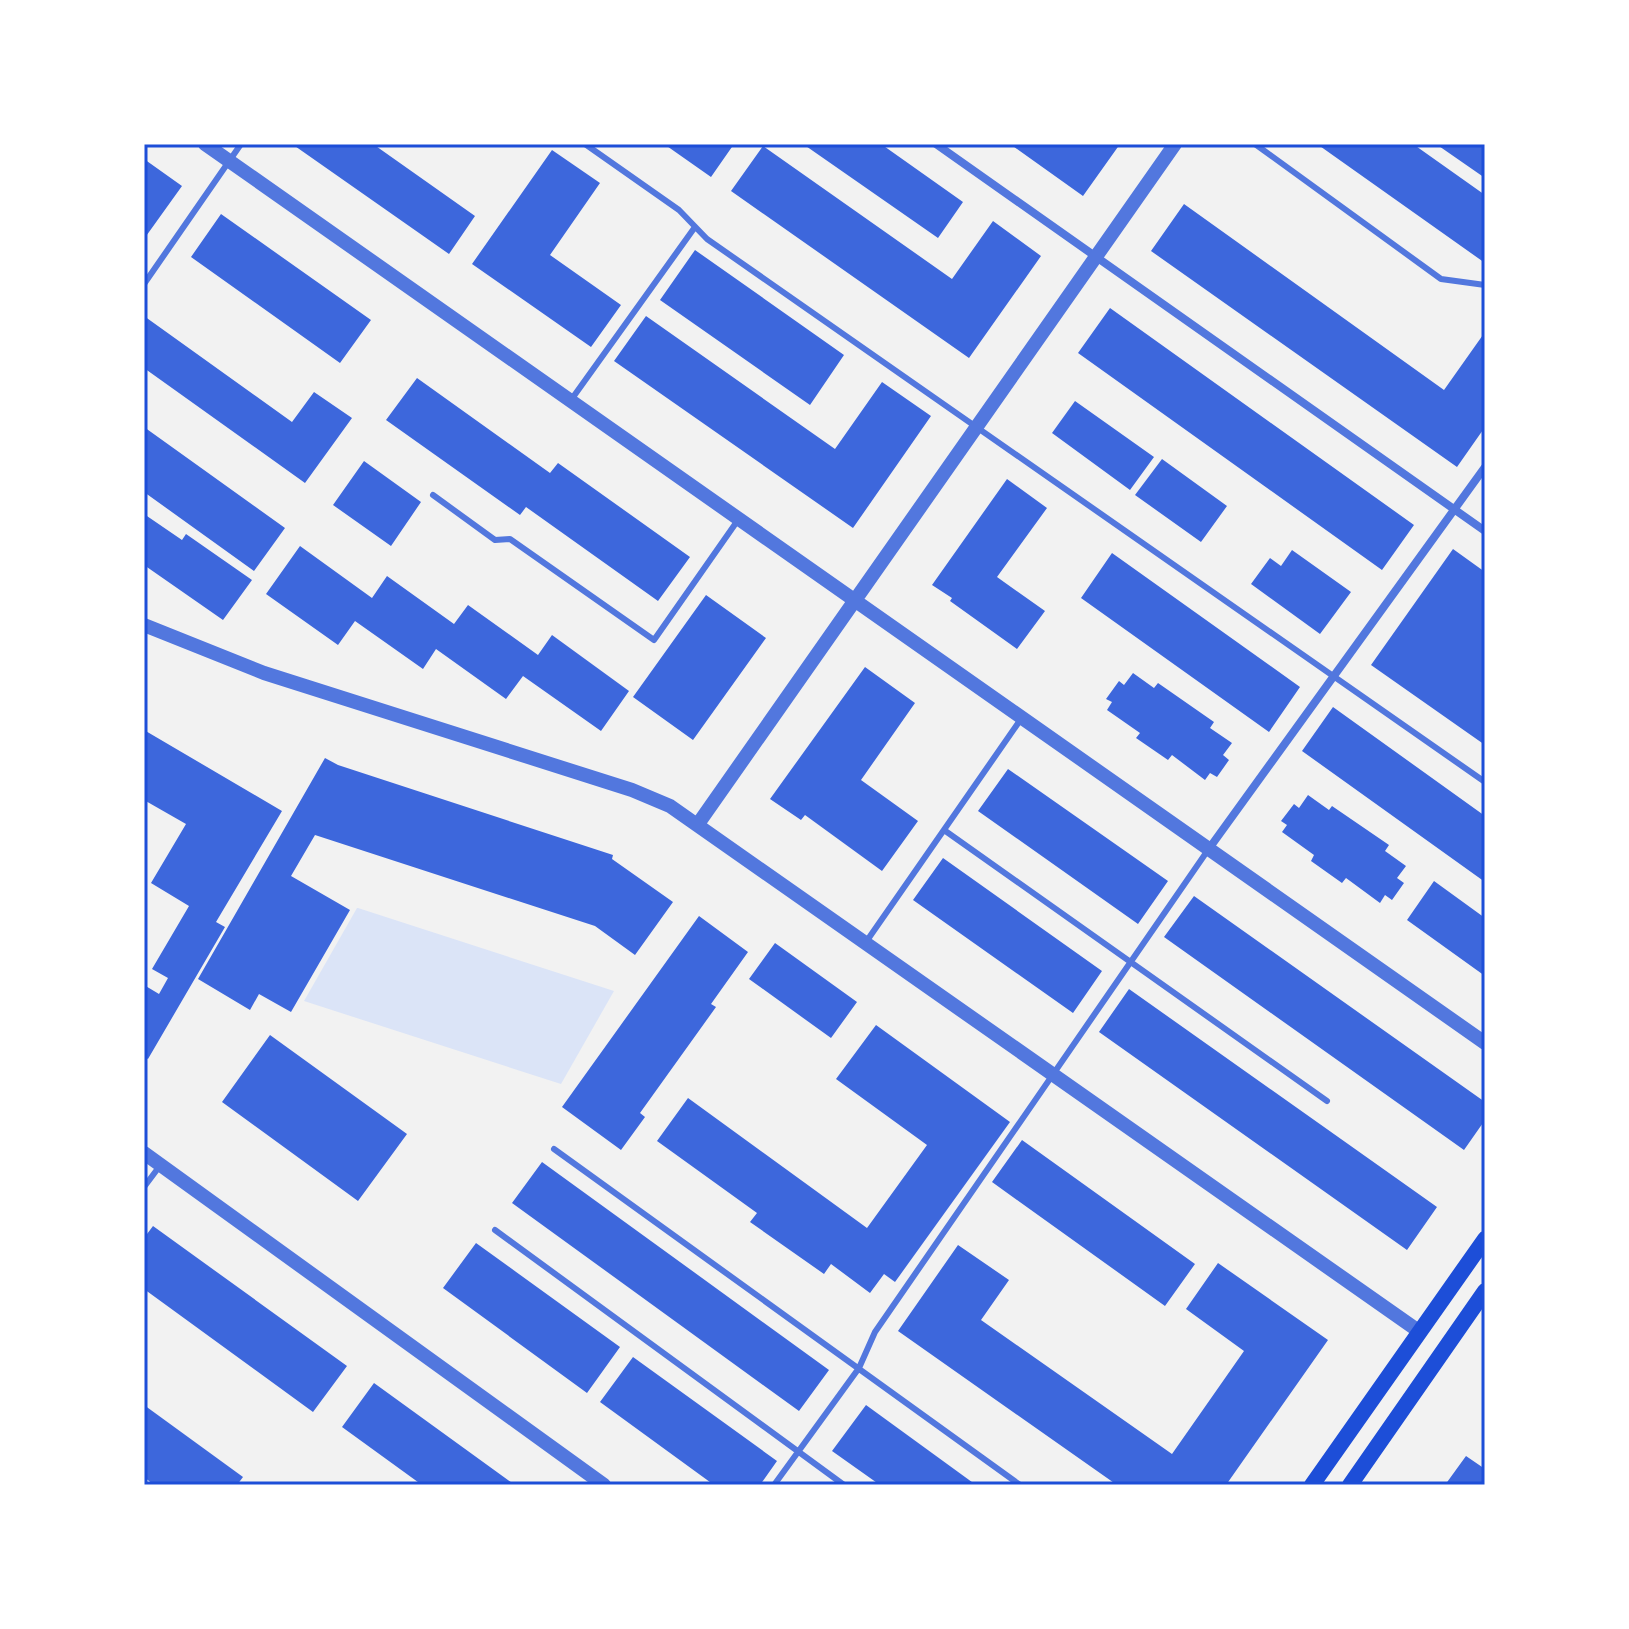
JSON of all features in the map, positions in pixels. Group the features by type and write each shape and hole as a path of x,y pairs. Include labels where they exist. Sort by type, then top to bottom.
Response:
{"main road":[{"path":"1312,1485 1485,1239"},
{"path":"1350,1485 1485,1291"}],"street":[{"path":"205,144 1485,1043"},
{"path":"936,144 1485,531"},
{"path":"698,824 1175,144"},
{"path":"1208,850 1485,467"},
{"path":"144,625 264,673 632,790 670,806 1420,1332"},
{"path":"144,1153 604,1485"}],"lane":[{"path":"145,282 241,144"},
{"path":"585,144 679,210 707,239 975,429 1485,782"},
{"path":"1255,144 1441,279 1485,285"},
{"path":"570,402 695,227"},
{"path":"433,495 495,540 510,539 654,640 738,520"},
{"path":"866,942 1021,719"},
{"path":"944,830 1327,1101"},
{"path":"774,1485 859,1368 875,1332 1208,850"},
{"path":"554,1149 1020,1485"},
{"path":"144,1187 161,1164"},
{"path":"495,1230 844,1485"}],"shaded area":[{"path":"357,908 614,991 561,1084 304,1001"}],"building":[{"path":"292,144 373,144 475,216 449,254"},
{"path":"664,144 734,144 711,177"},
{"path":"803,144 881,144 963,202 938,238"},
{"path":"1010,144 1120,144 1083,196"},
{"path":"1317,144 1413,144 1485,195 1485,263"},
{"path":"1436,144 1485,144 1485,178"},
{"path":"763,146 952,279 993,221 1041,256 969,358 731,191"},
{"path":"552,150 600,183 550,255 621,305 591,347 472,264"},
{"path":"144,159 182,186 144,239"},
{"path":"1184,204 1444,390 1485,332 1485,427 1457,467 1151,251"},
{"path":"221,214 371,320 340,363 191,257"},
{"path":"695,250 844,355 810,405 660,300"},
{"path":"1110,308 1414,525 1382,570 1078,353"},
{"path":"144,316 292,422 314,392 352,418 305,483 144,368"},
{"path":"646,316 835,449 882,382 931,416 853,528 614,361"},
{"path":"417,378 550,473 558,463 690,557 658,601 526,507 520,515 386,420"},
{"path":"1075,401 1154,457 1130,490 1052,433"},
{"path":"144,427 285,528 254,571 144,492"},
{"path":"1162,459 1227,506 1201,542 1135,495"},
{"path":"364,461 421,502 391,546 333,505"},
{"path":"1007,479 1047,508 997,577 1045,611 1017,649 932,585"},
{"path":"144,514 182,540 186,534 252,580 223,620 144,565"},
{"path":"300,546 372,598 387,576 454,624 468,605 538,655 552,635 629,691 601,731 523,676 506,699 436,649 423,669 355,621 338,645 266,594"},
{"path":"1453,549 1485,572 1485,745 1371,665"},
{"path":"1292,550 1351,592 1320,634 1251,584 1270,558 1281,566"},
{"path":"1112,553 1300,687 1269,732 1081,598"},
{"path":"706,595 766,638 693,740 633,697"},
{"path":"865,667 915,703 861,780 918,821 882,871 805,815 801,820 770,799"},
{"path":"1133,673 1154,688 1158,683 1214,722 1210,728 1232,743 1223,755 1229,760 1217,777 1210,773 1205,780 1172,755 1168,760 1136,738 1140,733 1107,710 1112,702 1106,699 1119,681 1124,685"},
{"path":"1333,707 1485,816 1485,882 1302,751"},
{"path":"144,730 282,811 216,922 225,927 148,1059 144,1057 144,985 159,994 168,978 152,969 189,906 151,883 186,824 144,800"},
{"path":"325,758 338,765 613,855 612,859 673,902 635,955 595,926 315,835 291,876 350,910 291,1012 259,994 250,1010 198,979"},
{"path":"1008,769 1168,881 1138,924 978,811"},
{"path":"1308,795 1329,810 1332,806 1389,845 1385,851 1406,866 1397,878 1404,883 1392,900 1385,895 1380,903 1346,878 1342,883 1311,861 1314,855 1282,832 1287,825 1281,821 1294,804 1299,808"},
{"path":"943,858 1102,971 1073,1013 913,900"},
{"path":"1434,881 1485,918 1485,976 1407,920"},
{"path":"1194,896 1485,1102 1485,1120 1464,1150 1164,937"},
{"path":"699,916 748,952 711,1004 716,1007 640,1113 645,1117 621,1150 562,1107"},
{"path":"775,943 857,1002 831,1038 749,979"},
{"path":"1129,989 1437,1207 1407,1250 1099,1032"},
{"path":"876,1025 1010,1122 895,1282 884,1274 870,1293 831,1264 824,1274 750,1222 757,1213 657,1141 688,1098 867,1228 927,1145 836,1079"},
{"path":"270,1035 407,1134 358,1201 222,1102"},
{"path":"1022,1140 1195,1264 1165,1306 992,1182"},
{"path":"542,1162 829,1370 799,1411 512,1203"},
{"path":"153,1226 347,1366 313,1412 144,1289 144,1238"},
{"path":"476,1243 620,1347 587,1393 443,1288"},
{"path":"958,1245 1009,1280 981,1320 1172,1454 1244,1351 1186,1309 1218,1263 1328,1340 1226,1485 1117,1485 898,1331"},
{"path":"633,1357 777,1461 760,1485 714,1485 600,1402"},
{"path":"374,1383 515,1485 422,1485 342,1427"},
{"path":"144,1405 243,1477 237,1485 154,1485 144,1477"},
{"path":"866,1405 976,1485 880,1485 832,1451"},
{"path":"1466,1456 1485,1469 1485,1485 1445,1485"}]}
